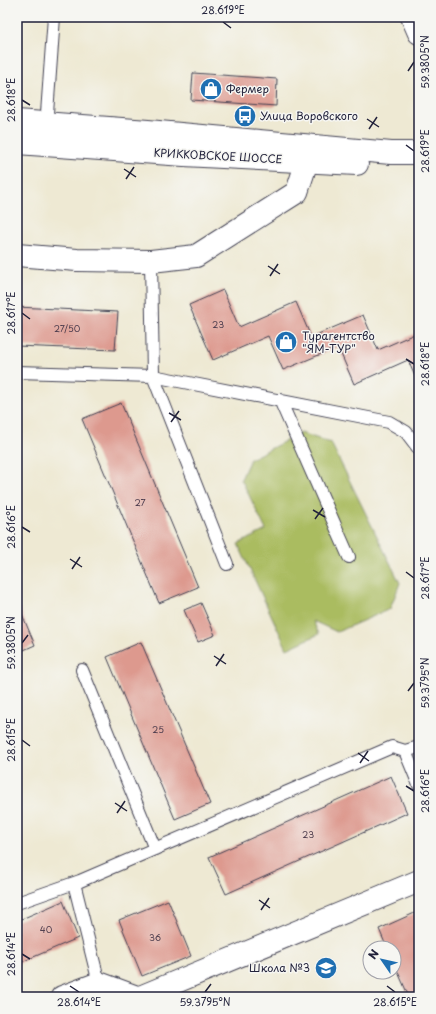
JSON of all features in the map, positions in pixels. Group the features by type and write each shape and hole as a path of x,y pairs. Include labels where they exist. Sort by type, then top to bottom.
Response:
{"main road":[{"path":"412,17 419,33"},
{"path":"17,121 45,134 148,131 391,153 419,153"},
{"name":"КРИККОВСКОЕ ШОССЕ","path":"17,143 45,134 184,155 419,168"},
{"path":"17,255 77,260 151,261 196,256 296,192 307,161"},
{"path":"140,997 419,881"},
{"path":"62,997 99,983 137,997"}],"lane":[{"path":"45,134 54,17"},
{"path":"151,261 153,376 227,564"},
{"path":"17,372 153,376 280,400 389,422 406,432 419,449"},
{"path":"280,400 349,557"},
{"path":"82,670 155,849"},
{"path":"17,903 74,883 392,748 405,751 419,747"},
{"path":"405,751 419,785"},
{"path":"74,883 99,983"}],"green space":[{"path":"301,433 331,443 400,583 390,609 337,632 313,621 319,634 287,649 238,544 266,530 241,479 250,459"}],"building":[{"path":"193,73 277,79 276,106 191,100"},
{"path":"223,290 239,327 296,302 311,337 363,315 378,350 419,332 419,386 408,360 354,384 338,347 283,370 268,336 213,360 189,305"},
{"path":"17,307 118,312 115,350 17,346"},
{"path":"121,403 198,587 159,603 82,419"},
{"path":"201,603 215,635 198,642 184,610"},
{"path":"19,607 35,645 17,653 17,608"},
{"path":"141,642 210,804 175,819 107,657"},
{"path":"391,776 407,813 226,894 209,857"},
{"path":"168,900 191,956 142,976 119,920"},
{"path":"63,901 78,938 17,964 17,921"},
{"path":"419,911 419,997 409,997 402,980 402,940 384,940 379,929"}],"place":[{"name":"Фермер","path":"211,89"},
{"name":"Улица Воровского","path":"245,116"},
{"name":"Турагентство \"ЯМ-ТУР\"","path":"286,342"},
{"name":"Школа №3","path":"326,968"}]}
